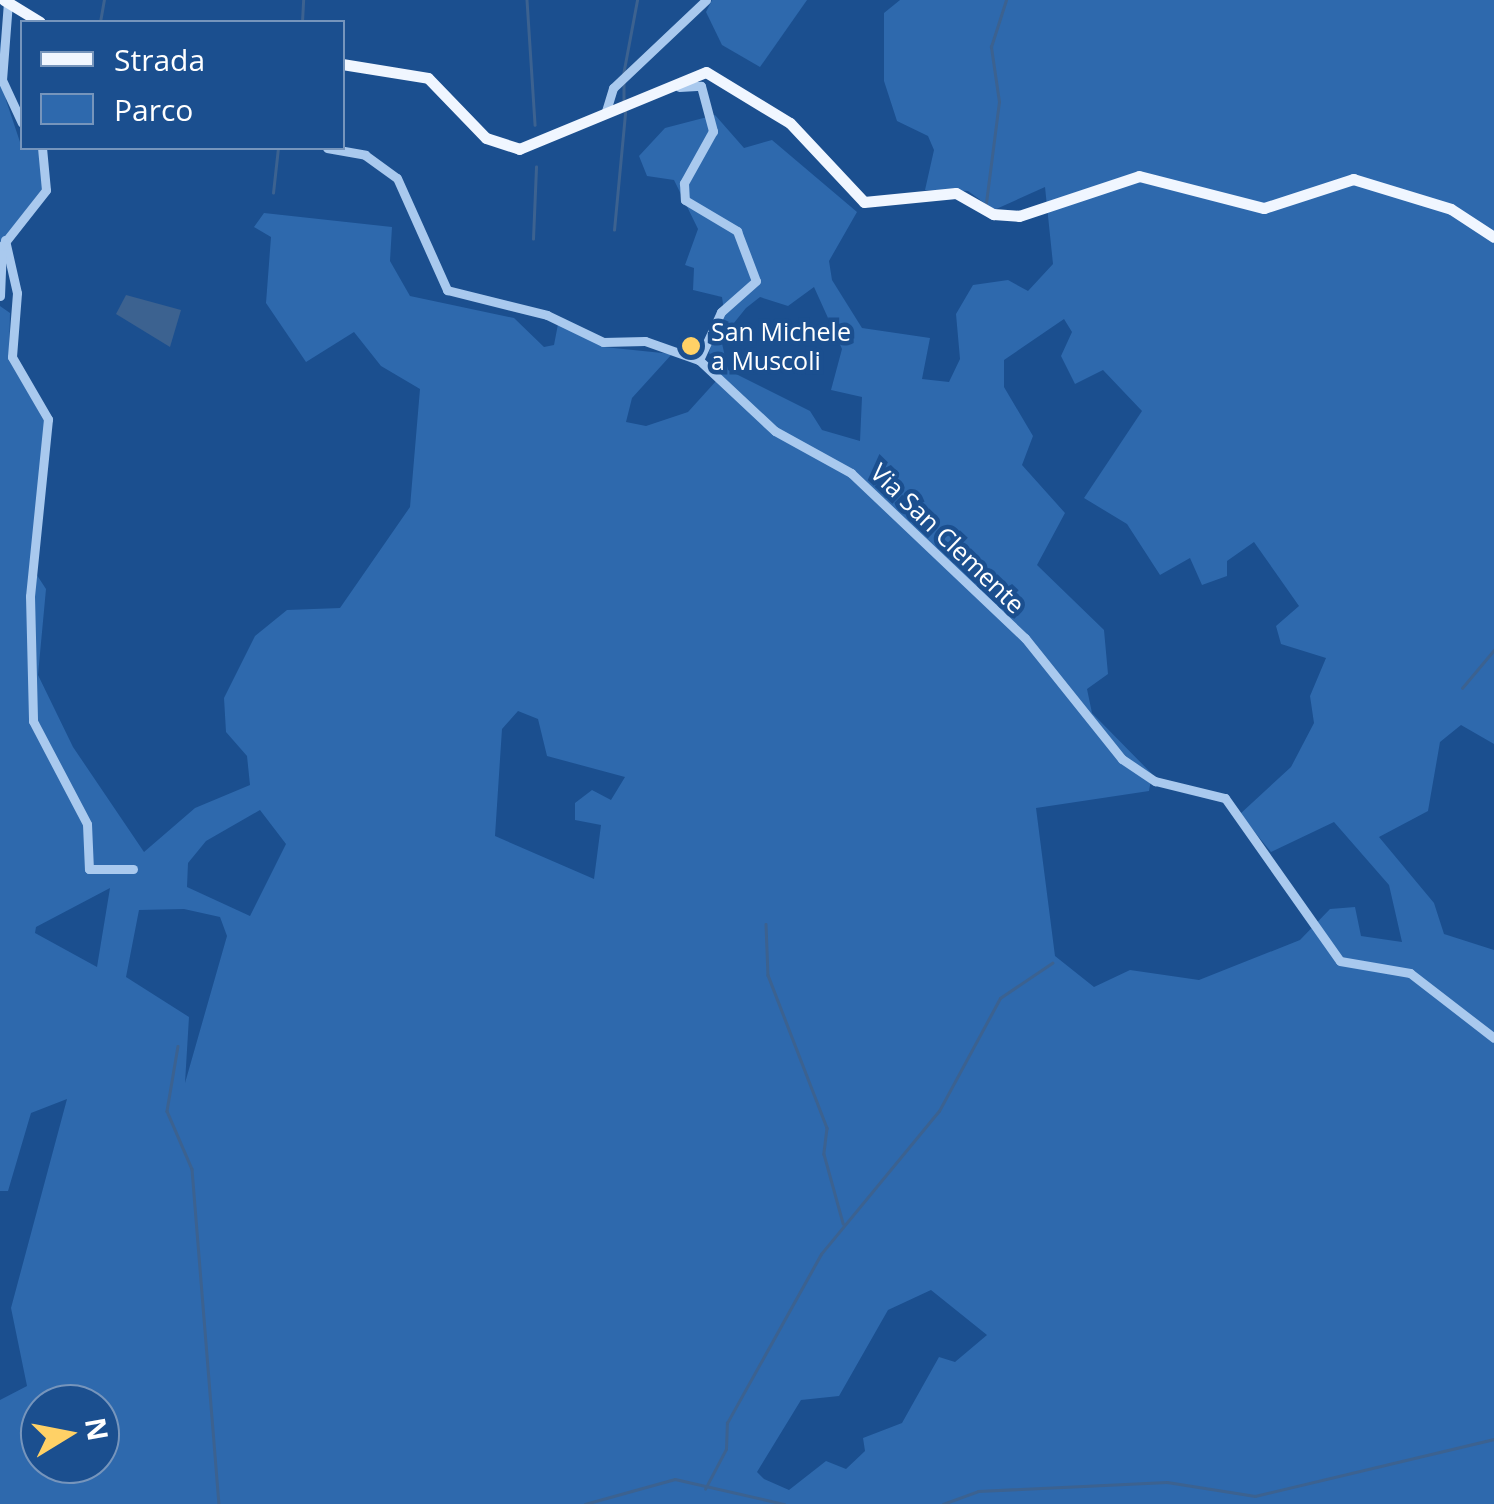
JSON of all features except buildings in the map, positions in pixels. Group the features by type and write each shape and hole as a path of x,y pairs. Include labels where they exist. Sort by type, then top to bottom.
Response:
{"main road":[{"path":"6,1 37,20"},
{"path":"345,64 374,62 436,82 486,138 507,148 532,147 688,73 712,74 790,123 864,202 956,193 993,214 1019,216 1139,176 1264,208 1352,179 1451,209 1494,237"}],"street":[{"path":"606,111 624,77 706,0"},
{"path":"6,1 2,80 20,119"},
{"path":"628,101 701,86 714,136 684,183 685,200 723,217 752,256 755,284 721,312 699,360"},
{"path":"0,296 5,240 43,200 42,150"},
{"name":"Via San Clemente","path":"338,150 364,155 397,178 447,290 546,315 603,342 644,340 699,360 775,431 851,473 1025,638 1132,767 1225,798 1340,961 1410,973 1494,1038"},
{"path":"5,240 17,292 12,357 48,419 30,604 33,721 86,824 90,869 133,869"}],"green space":[{"path":"712,0 807,0 760,67 722,45 706,12"},
{"path":"900,0 1494,0 1494,744 1461,725 1440,742 1428,811 1379,837 1434,903 1444,934 1494,950 1494,1504 0,1504 0,1400 20,1390 20,1484 120,1484 120,1384 27,1384 11,1308 67,1099 31,1113 8,1191 0,1191 0,306 10,313 9,357 45,423 31,566 46,589 38,675 73,747 144,852 195,808 250,785 247,756 226,732 224,698 255,636 287,610 340,608 410,507 420,389 381,366 354,332 306,362 266,303 271,237 254,227 264,213 392,227 390,261 410,296 514,318 544,347 554,345 558,324 604,347 672,354 632,398 626,422 646,426 688,412 717,380 709,352 724,311 722,297 693,290 694,268 685,265 698,229 674,180 647,176 639,156 665,128 715,115 744,148 772,140 857,212 829,261 832,280 862,328 930,338 922,379 949,382 960,359 956,314 973,285 1008,280 1028,291 1053,264 1045,187 994,210 968,191 925,190 934,150 928,136 897,121 884,81 884,13","holes":["814,287 842,349 831,390 862,397 860,441 822,430 810,411 728,370 721,339 746,308 760,297 788,306","1064,319 1072,332 1061,356 1075,384 1103,370 1142,411 1084,498 1127,524 1160,575 1190,558 1202,585 1227,576 1227,561 1254,542 1299,606 1276,626 1281,644 1326,658 1310,696 1314,723 1291,767 1240,814 1271,852 1334,822 1389,885 1402,942 1361,936 1355,907 1330,909 1300,940 1199,980 1130,970 1094,987 1055,956 1036,808 1149,791 1152,774 1092,713 1087,689 1108,674 1104,630 1037,565 1065,513 1022,465 1033,436 1004,387 1004,360","518,711 538,719 547,756 625,777 611,800 592,790 575,803 575,820 601,825 594,879 495,836 502,729","260,810 286,844 250,916 187,887 188,863 206,841","110,888 97,967 35,933 36,927","184,909 220,917 227,936 185,1083 189,1017 126,977 139,910","931,1290 987,1335 955,1362 939,1357 902,1423 863,1438 865,1451 846,1469 826,1461 789,1490 764,1479 757,1472 801,1400 839,1396 888,1310"]},
{"path":"0,39 6,100 20,150 38,150 45,185 0,244"}],"shaded area":[{"path":"126,295 181,310 170,347 116,314"}],"waterway":[{"path":"100,20 104,0"},
{"path":"302,20 303,0"},
{"path":"527,0 535,125"},
{"path":"623,75 637,0"},
{"path":"986,203 999,102 991,47 1006,0"},
{"path":"624,83 624,100"},
{"path":"614,230 625,113"},
{"path":"273,193 278,150"},
{"path":"533,239 536,167"},
{"path":"1462,688 1494,650"},
{"path":"766,924 768,975 827,1128 824,1154 843,1223"},
{"path":"705,1489 726,1449 727,1423 821,1254 939,1111 1000,998 1052,963"},
{"path":"178,1046 167,1111 192,1169 219,1504"},
{"path":"943,1504 978,1491 1167,1482 1255,1496 1494,1439"},
{"path":"585,1504 675,1479 784,1504"}],"place":[{"name":"San Michele a Muscoli","path":"691,346"}]}
